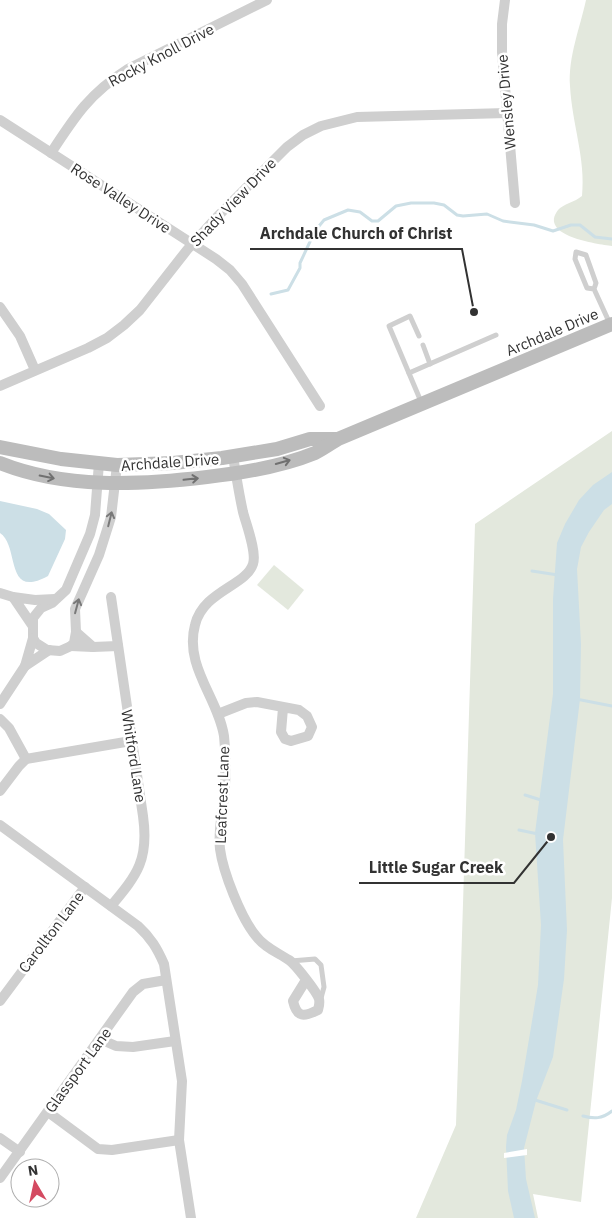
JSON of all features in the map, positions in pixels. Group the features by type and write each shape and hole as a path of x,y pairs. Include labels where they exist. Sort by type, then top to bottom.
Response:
{"street":[{"name":"Rocky Knoll Drive","path":"51,153 87,101 110,80 128,69 267,0"},
{"name":"Wensley Drive","path":"505,0 502,24 502,52 515,203"},
{"name":"Shady View Drive","path":"0,386 88,348 107,338 124,325 140,310 192,244 287,147 304,135 321,126 357,117 507,113"},
{"name":"Rose Valley Drive","path":"0,120 216,259 230,270 242,284 320,406"},
{"path":"0,307 20,336 35,370"},
{"name":"Archdale Drive","path":"0,463 46,477 98,483 154,482 235,474 278,464 315,452 338,439 611,325"},
{"name":"Archdale Drive","path":"0,447 61,459 117,465 173,463 233,456 277,449 310,439 338,439"},
{"name":"Leafcrest Lane","path":"233,456 235,474 254,556 253,564 247,574 213,597 201,610 194,625 193,638 197,669 218,714 224,735 224,796 219,821 220,849 224,866 241,912 253,932 265,946 291,961"},
{"path":"0,704 25,666 32,638 33,618 41,608 52,603 66,590 90,534 95,515 100,463"},
{"path":"71,646 74,643 76,632 75,609 99,555 111,517 117,465"},
{"path":"83,548 99,555"},
{"path":"0,593 36,600 56,599"},
{"path":"14,597 32,625"},
{"name":"Whitford Lane","path":"110,597 143,816 145,843 139,867 111,906"},
{"path":"76,632 93,647"},
{"path":"32,638 36,643 50,650 60,651 71,646 118,646"},
{"path":"25,666 50,650"},
{"path":"218,714 246,703 257,702 283,708"},
{"path":"0,719 9,728 26,759"},
{"path":"0,791 18,766 26,759 131,741"},
{"path":"0,825 138,926 150,937 157,948 164,964 182,1090 179,1140 191,1218"},
{"name":"Carollton Lane","path":"0,1001 85,887"},
{"path":"291,961 306,980 319,997 320,1002 318,1010 308,1015 300,1015 295,1010 293,1001 306,980"},
{"name":"Glassport Lane","path":"0,1178 138,987 150,982 166,980"},
{"path":"100,1039 116,1046 133,1047 175,1041"},
{"path":"48,1112 98,1149 112,1150 179,1140"},
{"path":"0,1138 20,1152"}],"lane":[{"path":"594,288 587,288 575,259 576,252 586,255 596,283 594,288 611,325"},
{"path":"419,336 410,316 389,326 422,404"},
{"path":"409,373 496,335"},
{"path":"423,345 430,364"},
{"path":"291,961 315,959 321,965 324,987 320,1002"}],"shaded area":[{"path":"586,0 612,0 612,246 572,237 562,232 556,226 554,219 560,208 582,196 582,169 571,100 570,75 573,53"},
{"path":"612,431 612,898 581,1202 533,1194 538,1218 416,1218 456,1125 475,524"},
{"path":"612,472 612,504 604,510 589,532 581,547 577,569 581,644 580,699 563,840 567,930 564,979 553,1057 536,1101 524,1148 526,1179 535,1218 514,1218 508,1191 506,1147 507,1135 516,1110 522,1081 538,985 541,925 535,833 553,694 553,599 557,543 565,524 579,500 593,485"},
{"path":"0,501 37,509 49,514 66,530 65,539 48,576 34,582 25,581 19,576 10,549 0,533"},
{"path":"274,565 304,590 288,610 257,585"}],"pier":[{"path":"527,1149 527,1155 504,1158 504,1153"}],"waterway":[{"path":"271,294 288,290 300,268 300,263 315,231 324,220 348,210 360,212 372,221 378,221 396,206 411,203 434,203 444,205 457,215 487,214 503,221 534,225 553,231 571,225 580,225 595,237 612,239"},
{"path":"532,571 558,575"},
{"path":"576,699 612,706"},
{"path":"525,795 541,800"},
{"path":"519,830 538,834"},
{"path":"535,1100 567,1110"},
{"path":"583,1116 598,1118 612,1111"}],"place":[{"name":"Archdale Church of Christ","path":"474,312"},
{"name":"Little Sugar Creek","path":"551,837"}]}
